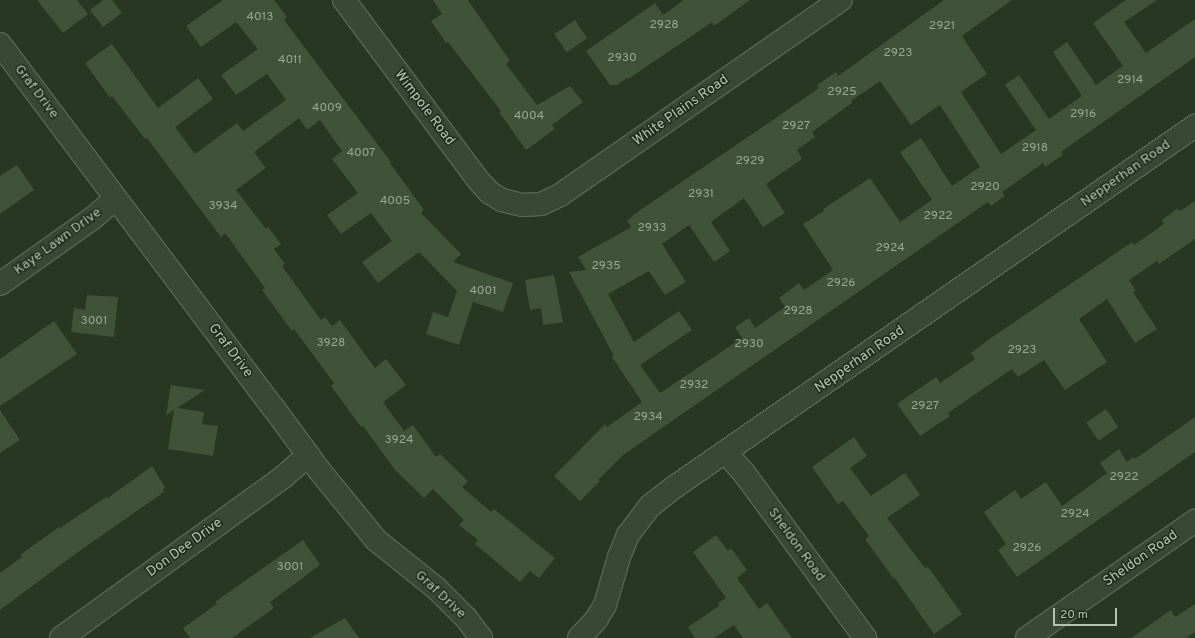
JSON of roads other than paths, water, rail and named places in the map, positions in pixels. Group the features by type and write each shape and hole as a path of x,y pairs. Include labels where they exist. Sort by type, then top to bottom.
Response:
{"street":[{"name":"Wimpole Road","path":"344,0 479,181 490,193 502,200 515,204"},
{"name":"White Plains Road","path":"515,204 541,204 560,195 841,0"},
{"name":"Graf Drive","path":"0,44 308,455 376,540 436,588 466,618 481,638"},
{"name":"Nepperhan Road","path":"578,638 596,620 605,605 619,557 628,535 650,506 1195,126"},
{"name":"Kaye Lawn Drive","path":"0,284 93,218 115,199"},
{"name":"Sheldon Road","path":"726,453 744,473 865,638"},
{"name":"Don Dee Drive","path":"61,638 282,478 308,455"},
{"name":"Sheldon Road","path":"1027,638 1195,521"}]}
